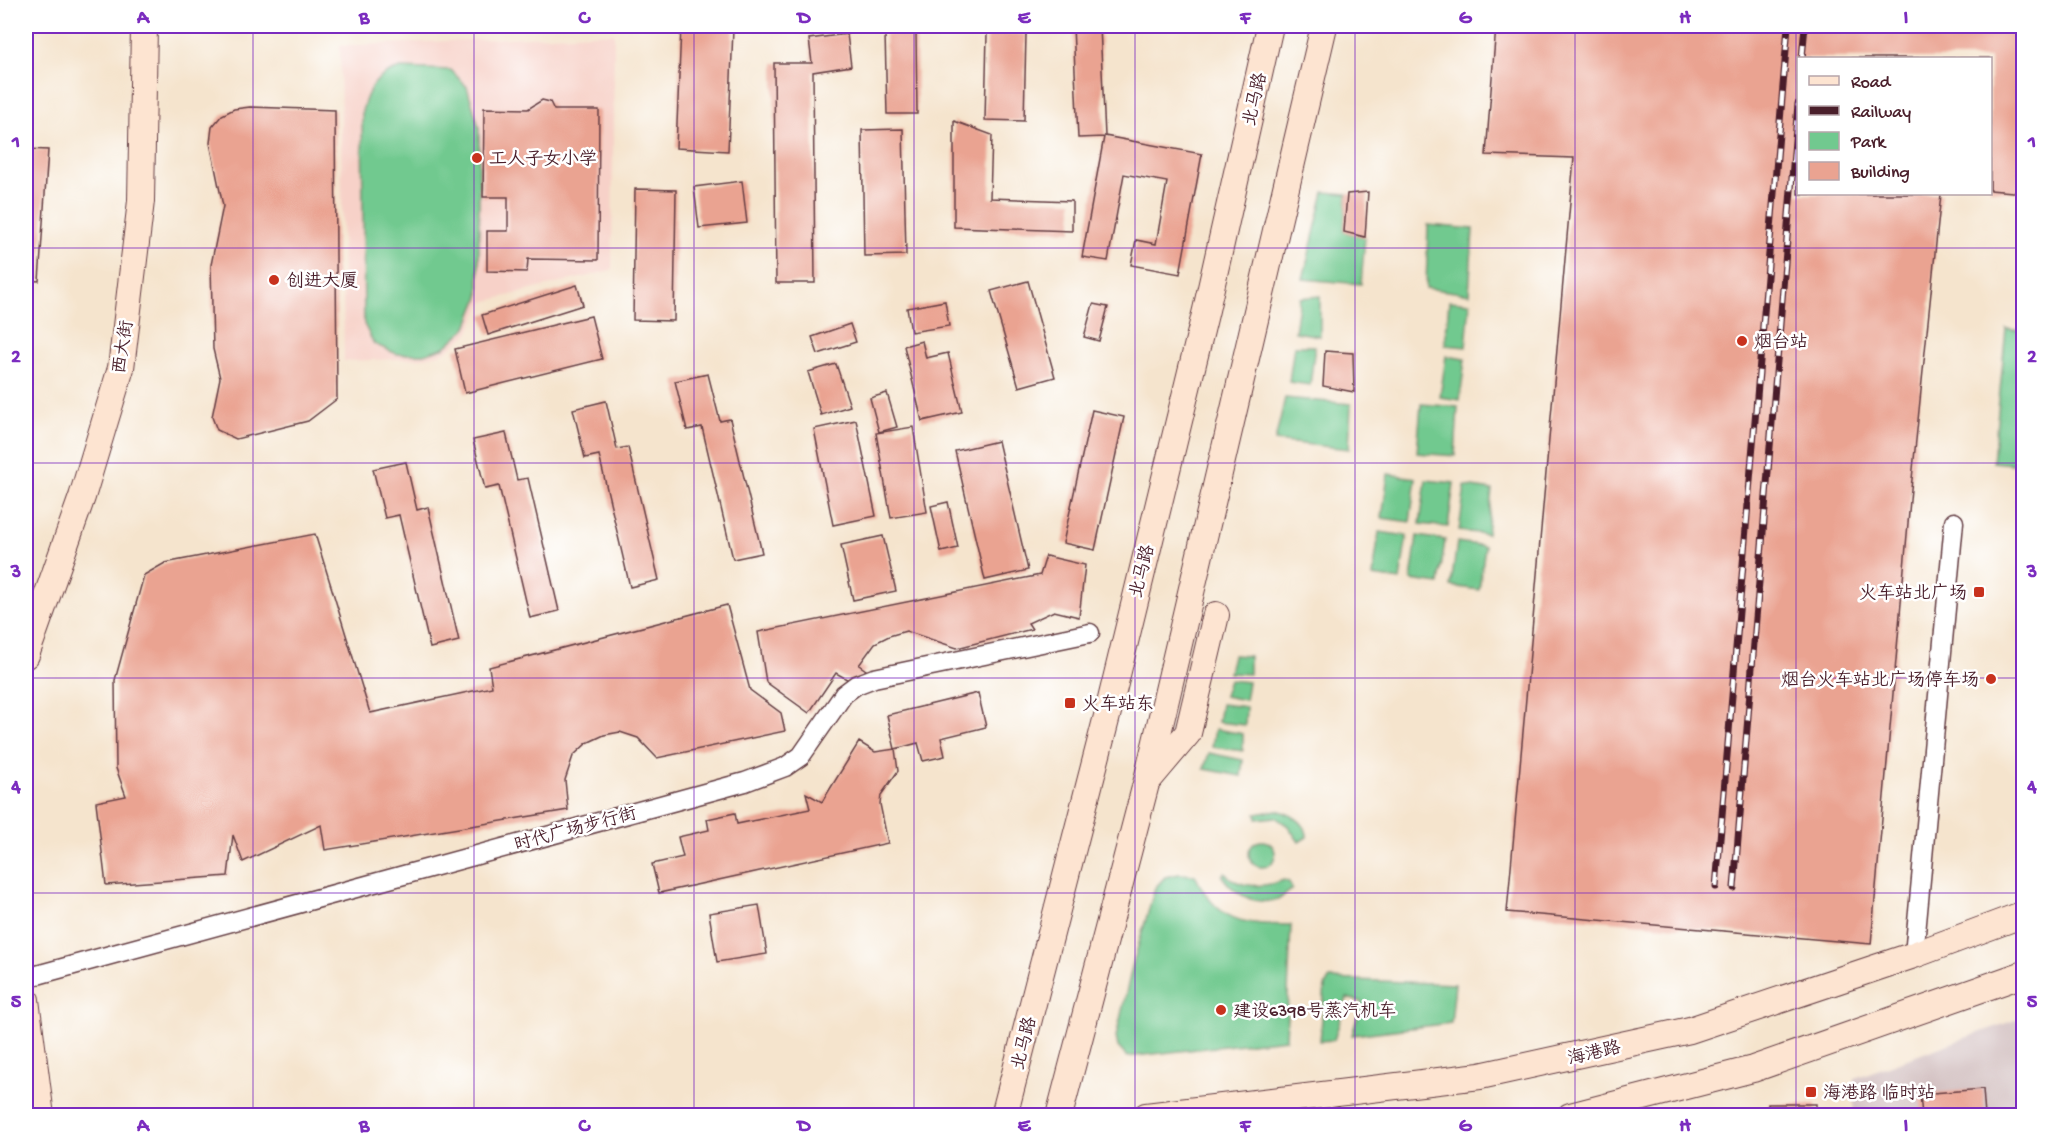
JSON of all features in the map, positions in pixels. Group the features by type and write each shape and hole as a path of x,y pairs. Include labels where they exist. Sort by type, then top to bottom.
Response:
{"main road":[{"name":"西大街","path":"26,655 82,497 121,368 141,201 144,26"},
{"name":"北马路","path":"1004,1116 1107,716 1206,310 1270,26"},
{"path":"1059,1116 1148,780 1324,26"},
{"path":"1148,780 1188,734 1216,615"},
{"name":"海港路","path":"1146,1116 1480,1076 1690,1030 1914,955 2024,914"},
{"path":"1570,1116 1624,1109 1753,1069 2024,974"},
{"path":"26,1000 41,1116"}],"street":[{"path":"1914,955 1954,522"},
{"name":"时代广场步行街","path":"26,978 745,782 785,766 801,756 844,694 856,685 874,678 1090,633"}],"shaded area":[{"name":"工人子女小学","path":"614,33 612,270 483,302 468,334 444,352 425,358 344,361 340,46"},
{"path":"2023,1017 2023,1115 1853,1116 1855,1078"}],"green space":[{"path":"401,68 451,70 467,87 479,127 479,297 467,327 445,347 424,354 397,354 374,344 364,324 362,111 367,95 375,83 386,74"},
{"path":"1324,192 1347,194 1344,232 1365,237 1361,284 1303,279"},
{"path":"1428,225 1473,229 1469,294 1426,288"},
{"path":"1320,296 1320,336 1295,332 1300,298"},
{"path":"1449,301 1470,303 1466,347 1445,345"},
{"path":"2006,329 2023,331 2023,465 1993,462"},
{"path":"1294,346 1315,346 1310,385 1289,382"},
{"path":"1446,356 1465,359 1460,400 1440,397"},
{"path":"1285,398 1351,404 1349,449 1275,441"},
{"path":"1421,404 1458,407 1455,456 1417,453"},
{"path":"1388,474 1416,478 1410,522 1382,518"},
{"path":"1426,480 1454,483 1448,527 1420,524"},
{"path":"1465,486 1492,490 1487,534 1459,531"},
{"path":"1379,532 1407,536 1400,580 1373,576"},
{"path":"1417,536 1445,540 1439,584 1411,580"},
{"path":"1457,542 1485,546 1479,590 1451,586"},
{"path":"1233,655 1249,656 1249,674 1229,673"},
{"path":"1229,680 1248,682 1245,700 1224,696"},
{"path":"1221,704 1246,707 1245,725 1218,722"},
{"path":"1215,729 1243,734 1243,751 1212,747"},
{"path":"1209,753 1243,760 1241,776 1204,769"},
{"path":"1277,810 1301,822 1307,837 1299,842 1288,826 1275,817 1257,819 1256,814"},
{"path":"1262,841 1271,845 1275,854 1271,863 1262,867 1253,863 1249,854 1253,845"},
{"path":"1225,873 1245,885 1269,884 1284,880 1289,882 1292,889 1274,900 1254,900 1236,891 1222,876"},
{"path":"1179,874 1195,875 1203,891 1213,903 1233,918 1259,924 1291,925 1286,1039 1127,1057 1118,1047 1116,1037 1132,967 1155,888 1165,877"},
{"path":"1330,979 1455,984 1451,1023 1352,1035 1362,1002 1347,998 1334,1040 1320,1041 1325,985"}],"building":[{"path":"1073,26 1100,26 1105,136 1202,154 1180,274 1131,265 1136,240 1156,244 1167,182 1124,174 1108,261 1082,257 1104,137 1078,138"},
{"name":"烟台站","path":"1496,26 2024,26 2024,193 1992,190 1992,57 1797,57 1797,195 1941,195 1911,489 1871,944 1507,912 1574,158 1486,155"},
{"path":"681,27 733,29 728,151 676,148"},
{"path":"987,33 1026,34 1024,121 985,120"},
{"path":"847,34 851,66 813,72 815,283 776,283 774,63 812,63 809,39"},
{"path":"885,34 916,34 917,114 887,114"},
{"path":"542,100 550,102 554,110 599,110 598,260 528,259 527,272 487,271 487,231 508,231 508,197 483,197 484,108 528,109"},
{"name":"创进大厦","path":"250,107 335,110 337,399 308,421 236,439 217,430 212,417 220,378 213,349 211,265 223,206 210,143 212,127 222,115 234,109"},
{"path":"954,121 992,135 990,198 1072,201 1072,231 954,227"},
{"path":"903,129 906,255 864,256 862,130"},
{"path":"26,149 48,150 39,281 26,280"},
{"path":"742,181 747,223 699,228 694,187"},
{"path":"635,189 676,190 674,321 633,320"},
{"path":"1368,192 1365,237 1344,232 1347,194"},
{"path":"1028,281 1055,377 1019,387 991,291"},
{"path":"577,285 583,305 488,335 482,315"},
{"path":"945,301 949,326 911,332 907,308"},
{"path":"1093,304 1108,307 1099,341 1084,337"},
{"path":"591,316 602,359 465,393 455,349"},
{"path":"850,324 856,342 818,354 812,337"},
{"path":"922,341 926,358 948,353 962,412 922,421 904,346"},
{"path":"1325,351 1353,353 1354,392 1323,386"},
{"path":"836,364 850,406 821,415 808,372"},
{"path":"708,374 720,421 730,419 762,553 733,559 702,427 687,430 675,381"},
{"path":"887,393 897,427 879,432 870,398"},
{"path":"606,401 617,449 628,447 659,580 630,587 599,455 585,458 573,409"},
{"path":"1092,410 1124,417 1095,550 1063,543"},
{"path":"26,419 29,426 27,438 26,438"},
{"path":"856,420 876,516 833,525 814,429"},
{"path":"913,427 927,512 891,518 876,433"},
{"path":"506,433 517,480 528,478 559,611 530,618 499,486 485,489 473,440"},
{"path":"998,441 1028,570 985,580 955,451"},
{"path":"406,462 417,510 428,507 459,641 430,648 399,515 385,518 373,469"},
{"path":"948,502 958,548 941,552 931,506"},
{"path":"315,534 370,713 492,687 489,667 727,605 750,690 781,713 785,731 657,758 638,738 620,732 604,735 587,743 573,756 565,780 568,810 325,850 321,825 243,862 233,835 228,876 106,885 96,802 126,796 116,768 115,680 144,575 165,563"},
{"path":"883,536 896,591 853,600 841,545"},
{"path":"1046,556 1085,565 1079,617 1054,611 1028,623 1032,629 957,648 906,631 889,636 875,643 859,665 866,670 854,683 836,673 809,713 766,682 758,632 1040,575"},
{"path":"978,693 986,727 941,738 945,756 923,761 918,743 895,749 887,715"},
{"path":"859,742 875,752 895,749 898,771 881,795 880,804 888,843 659,893 652,864 683,857 678,837 709,830 707,819 735,813 737,824 810,809 806,793 822,802"},
{"path":"759,905 767,954 717,962 709,913"},
{"path":"1983,1089 1985,1116 1922,1116 1920,1094"},
{"path":"1768,1104 1816,1104 1816,1116 1768,1116"}],"railway":[{"path":"1716,887 1788,26"},
{"path":"1802,57 1805,26"},
{"path":"1734,888 1797,116"}],"place":[{"name":"工人子女小学","path":"477,158"},
{"name":"创进大厦","path":"274,280"},
{"name":"烟台站","path":"1742,341"},
{"name":"火车站北广场","path":"1979,592"},
{"name":"烟台火车站北广场停车场","path":"1991,679"},
{"name":"火车站东","path":"1070,703"},
{"name":"建设6398号蒸汽机车","path":"1221,1010"},
{"name":"海港路 临时站","path":"1811,1092"}]}
